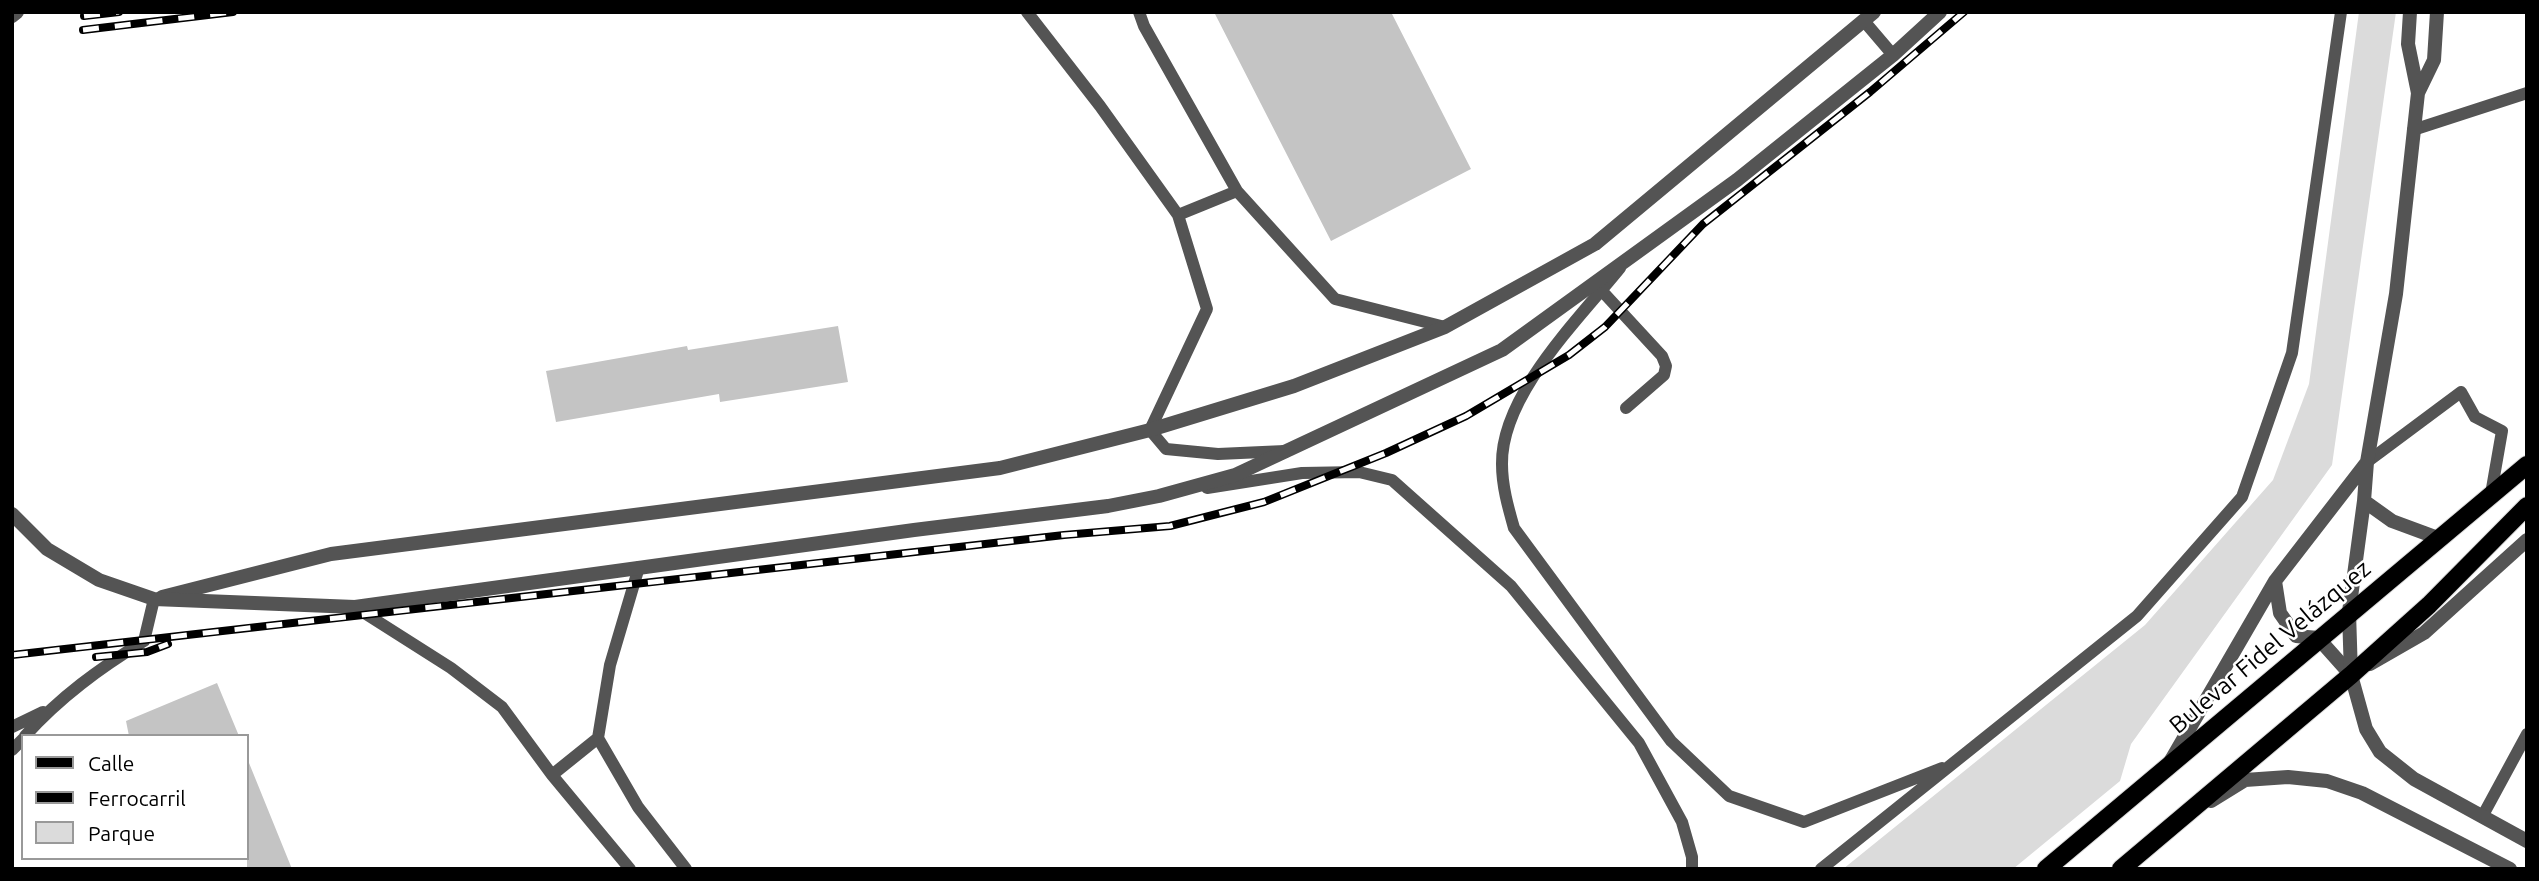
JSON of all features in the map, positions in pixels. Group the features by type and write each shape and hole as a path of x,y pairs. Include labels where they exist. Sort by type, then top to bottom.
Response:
{"main road":[{"name":"Bulevar Fidel Velázquez","path":"2046,869 2527,465"},
{"path":"2121,869 2351,675 2429,605 2527,506"}],"street":[{"path":"12,16 17,12"},
{"path":"12,514 47,549 99,580 154,599 355,607 1108,506 1159,496 1234,475 1502,349 1737,180 1893,55 1940,12"},
{"path":"2410,12 2408,44 2418,93"},
{"path":"2437,12 2434,60 2418,93 2396,294 2367,462 2349,612 2351,675 2366,729 2380,752 2414,779 2527,841"},
{"path":"154,599 331,554 1000,468 1150,430 1294,386 1445,327 1595,244 1869,17"},
{"path":"2167,766 2275,581 2367,462"},
{"path":"2364,500 2392,522 2438,538"},
{"path":"2351,675 2424,634 2527,540"},
{"path":"2275,581 2280,614 2296,636 2318,638 2351,675"},
{"path":"2180,819 2245,780 2288,776 2327,781 2362,793 2510,869"}],"lane":[{"path":"1027,12 1100,106 1178,215 1207,309 1150,430 1166,449 1218,454 1287,450"},
{"path":"1139,12 1144,26 1237,191 1335,299 1445,327"},
{"path":"1821,869 2137,616 2242,497 2292,353 2341,12"},
{"path":"1869,17 1893,55"},
{"path":"2413,130 2527,93"},
{"path":"1178,215 1237,191"},
{"path":"1628,259 1559,343 1517,401 1506,437 1502,463 1505,496 1514,528 1671,741 1728,796 1804,822 1955,762"},
{"path":"1602,291 1662,356 1666,366 1664,375 1626,408"},
{"path":"2367,462 2460,392 2476,417 2502,431 2491,494"},
{"path":"1159,496 1302,473 1359,472 1392,480 1511,586 1639,743 1682,822 1692,858 1692,869"},
{"path":"639,567 610,665 598,738 638,807 686,869"},
{"path":"27,734 50,709 103,667 144,641 154,599"},
{"path":"355,607 451,668 502,707 552,775 631,869"},
{"path":"12,727 50,709"},
{"path":"2483,817 2527,734"},
{"path":"552,775 598,738"}],"green space":[{"path":"2359,12 2396,12 2332,465 2131,744 2120,781 2013,869 1843,869 2145,625 2273,480 2309,384"}],"building":[{"path":"1214,12 1391,12 1471,169 1331,241"},
{"path":"838,326 848,382 720,402 719,394 556,422 546,371 687,346 688,350"},
{"path":"217,683 238,734 129,734 126,721"},
{"path":"248,760 292,869 247,869 248,860"}],"railway":[{"path":"84,16 119,12"},
{"path":"83,30 233,12"},
{"path":"12,655 1064,535 1170,526 1264,502 1386,453 1466,416 1569,355 1605,327 1703,224 1870,92 1964,12"},
{"path":"96,657 147,652 168,644"}]}
